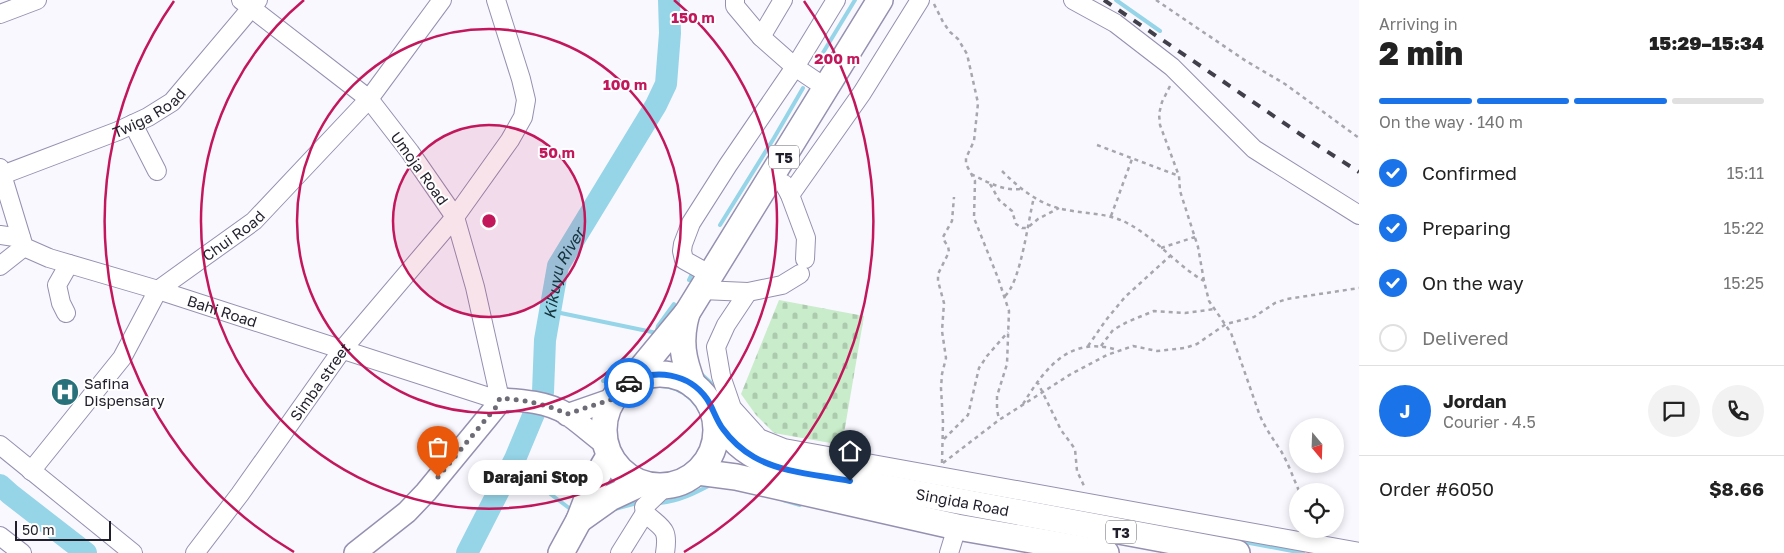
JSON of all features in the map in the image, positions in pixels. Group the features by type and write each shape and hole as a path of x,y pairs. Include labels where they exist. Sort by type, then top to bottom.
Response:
{"highway":[{"name":"T5","path":"560,553 579,520 606,450 603,428 606,412 621,390 687,314 880,0"},
{"name":"T5","path":"687,314 683,327 682,346 693,385"},
{"name":"T5","path":"621,390 646,376 662,374 679,377 693,385 707,399 712,408"},
{"path":"606,450 617,468 627,477 640,484 665,487 683,482 698,472 707,461 715,441 715,420 712,408"},
{"name":"Singida Road","path":"712,408 723,429 739,446 755,457 776,467 1229,552"},
{"name":"Singida Road","path":"698,472 736,477 957,527 1106,553"},
{"name":"T5","path":"579,520 610,498 640,484"}],"main road":[{"path":"559,411 621,390"},
{"path":"355,553 408,512 487,418 510,399 559,411 606,450"}],"street":[{"path":"0,14 37,0"},
{"name":"Chui Road","path":"30,471 122,358 158,290 254,220 369,99 442,0"},
{"name":"Simba street","path":"194,553 240,494 342,350 455,217 510,140 523,117 526,100 522,78 496,0"},
{"path":"735,0 735,6 761,37 795,68 826,88"},
{"path":"761,37 783,0"},
{"path":"775,171 790,195 806,238 802,266 782,285 748,292 707,283 684,260 682,244 691,223 728,165 795,68 836,0"},
{"path":"790,195 862,94 920,0"},
{"path":"1073,0 1115,23 1172,67 1254,149 1359,215"},
{"name":"Umoja Road","path":"250,3 369,99 410,152 455,217 510,399"},
{"name":"Twiga Road","path":"1,172 133,124 172,102 250,3"},
{"path":"133,124 157,171"},
{"path":"0,266 23,242 1,172"},
{"name":"Bahi Road","path":"0,235 23,242 49,258 158,290 342,350 510,399"},
{"path":"66,314 61,303 57,285 69,264"},
{"path":"748,292 726,324 716,348 721,376 732,408 759,438 784,448 1359,552"},
{"path":"0,446 133,553"},
{"path":"620,553 645,513 644,507 665,487"},
{"path":"645,513 663,527 666,547"},
{"path":"949,553 957,527"},
{"path":"1,539 22,553"}],"path":[{"path":"933,0 943,22 963,46 969,61 978,103 974,141 966,158 970,173 975,181 974,211 977,228 1005,296 1009,311 1008,364 997,396 997,410 1000,420"},
{"path":"1156,0 1246,62 1285,84 1359,138"},
{"path":"1164,0 1164,6"},
{"path":"1172,67 1171,84 1162,102 1159,120 1179,176 1180,191 1195,237 1209,301 1226,324 1245,368 1266,430 1281,451 1296,483"},
{"path":"1097,145 1179,176"},
{"path":"1111,217 1132,159"},
{"path":"1002,171 1021,189 1059,208 1111,217 1127,223 1139,230 1184,268 1204,281"},
{"path":"970,173 990,184 1012,190 1021,189"},
{"path":"990,184 1000,200 1012,211 1016,224 1022,228 1027,228 1038,219 1059,208"},
{"path":"942,463 941,388 946,358 942,331 944,303 938,274 949,252 943,237 952,221 954,197"},
{"path":"1005,296 1010,292 1016,279 1034,197"},
{"path":"1160,248 1195,237"},
{"path":"1088,346 1125,297 1170,256"},
{"path":"928,474 1022,405 1071,374 1118,350 1133,346 1157,351 1185,348 1197,344 1226,324 1254,316 1287,299 1359,288"},
{"path":"1100,346 1113,330 1154,311 1185,313 1214,309"},
{"path":"943,439 968,415 980,368 987,356 1010,330"},
{"path":"1022,405 1037,381 1062,356 1088,346 1100,346 1118,350"},
{"path":"1037,381 1061,430 1075,450 1077,471 1094,505"}],"green space":[{"path":"779,300 864,316 842,445 774,433 756,415 741,394"}],"waterway":[{"name":"Kikuyu River","path":"467,553 515,459 543,392 545,340 558,266 656,105 666,84 670,33 669,0"},
{"path":"821,56 855,0"},
{"path":"1116,0 1160,31"},
{"path":"720,225 803,88"},
{"path":"689,280 693,272"},
{"path":"656,334 658,326 674,304"},
{"path":"551,311 657,333"},
{"path":"603,381 632,362"},
{"path":"699,372 710,382 719,395"},
{"path":"659,386 677,389 692,399 702,414 705,432 702,450 692,465 677,475 659,478 641,475 626,465 616,450 613,432 616,414 626,399 641,389 659,386"},
{"path":"512,465 569,508"},
{"path":"660,503 681,498 712,484"},
{"path":"0,485 86,553"},
{"path":"783,500 800,505"},
{"path":"615,509 637,503"},
{"path":"1084,511 1171,528"},
{"path":"1239,541 1303,553"}],"railway":[{"path":"1104,0 1359,172"}],"way so far":[{"path":"438,477 496,407 500,398 552,407 567,414 613,399 629,383"}],"place":[{"name":"Safina Dispensary","path":"65,392"},
{"name":"Darajani Stop","path":"438,477"}],"route":[{"path":"629,383 646,376 662,374 679,377 701,392 707,399 723,429 739,446 755,457 776,467 850,481"}]}
